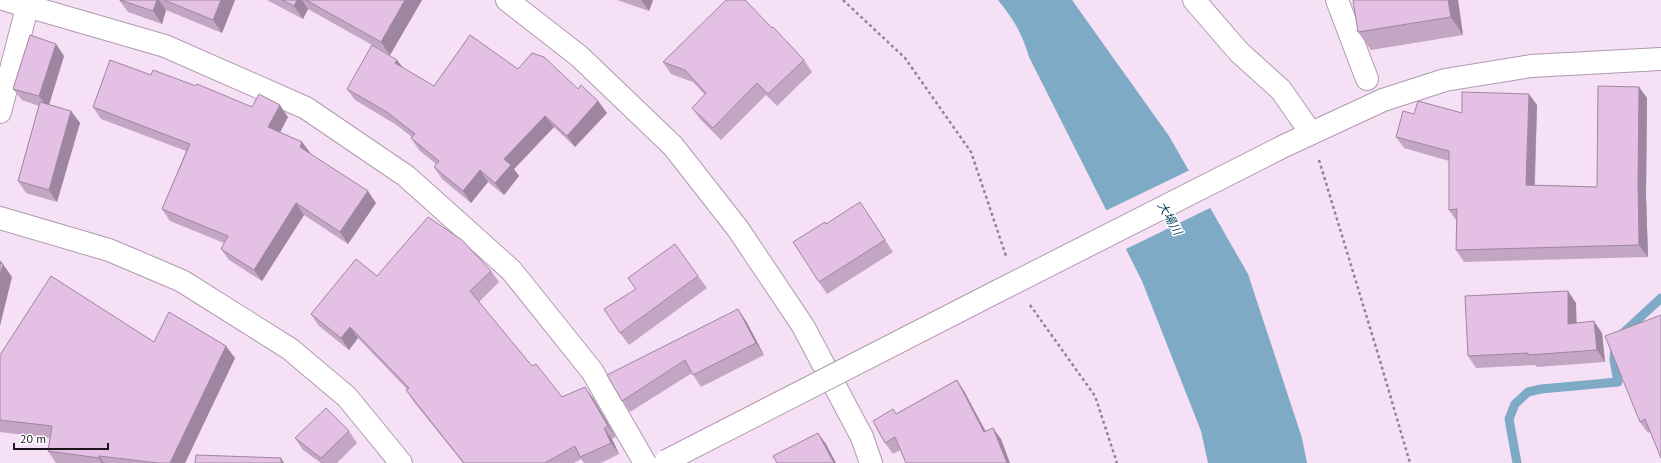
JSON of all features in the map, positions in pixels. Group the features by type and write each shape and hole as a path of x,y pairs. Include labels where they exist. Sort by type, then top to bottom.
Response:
{"street":[{"path":"6,0 29,3 165,46 306,108 406,176 511,270 592,370 657,462 1310,133 1383,100 1445,80 1530,66 1661,59"},
{"path":"507,0 580,56 673,146 738,228 803,326 862,437 871,463"},
{"path":"1194,0 1239,52 1281,90 1310,133"},
{"path":"1337,0 1367,79"},
{"path":"0,112 29,3"},
{"path":"0,218 109,250 182,281 290,349 347,397 395,461"}],"path":[{"path":"843,0 905,58 971,152 1014,282 1095,396 1117,463"},
{"path":"1310,133 1410,463"}],"water":[{"name":"大場川","path":"998,0 1072,0 1169,136 1248,274 1302,438 1307,463 1208,463 1201,431 1142,281 1029,57 1013,20"}],"pier":[{"path":"1190,170 1212,207 1124,250 1105,211"}],"building":[{"path":"120,0 157,0 153,11"},
{"path":"164,0 221,0 213,20"},
{"path":"282,0 297,0 294,6"},
{"path":"306,0 405,0 381,42"},
{"path":"726,0 745,0 804,60 768,94 757,83 713,128 692,108 706,93 685,70 663,62"},
{"path":"1353,0 1448,0 1451,17 1358,32"},
{"path":"30,35 56,44 39,96 13,89"},
{"path":"470,35 518,69 532,53 544,57 578,89 581,85 598,101 567,136 545,116 504,159 511,165 495,183 480,170 463,191 434,167 439,161 411,138 415,134 387,112 347,89 372,45 397,60 395,63 434,86"},
{"path":"110,60 151,75 153,70 196,86 197,84 252,107 259,94 280,105 268,127 302,142 300,147 368,191 340,232 296,203 254,270 221,249 228,236 162,209 190,144 93,107"},
{"path":"1598,86 1639,87 1639,245 1456,250 1457,209 1449,210 1449,151 1396,137 1403,111 1414,114 1418,101 1462,113 1462,92 1529,94 1526,185 1597,187"},
{"path":"40,102 71,111 49,190 18,181"},
{"path":"860,202 885,240 819,282 793,242 825,222 826,224"},
{"path":"428,217 462,240 491,271 470,291 532,366 536,364 562,397 585,387 608,426 604,428 611,443 580,457 575,446 545,463 464,463 406,390 409,388 350,327 341,338 311,314 356,259 377,276"},
{"path":"675,244 698,276 620,333 604,309 636,289 628,278"},
{"path":"0,263 3,264 0,275"},
{"path":"51,276 154,342 169,312 226,346 170,463 99,456 99,458 48,451 52,426 0,420 0,355"},
{"path":"1568,291 1568,324 1594,321 1597,350 1528,355 1528,353 1468,356 1465,296"},
{"path":"738,309 756,343 693,375 685,360 622,401 607,375"},
{"path":"1661,315 1661,458 1645,419 1640,422 1605,336"},
{"path":"957,380 984,432 993,428 1007,463 906,463 895,437 885,443 873,421 893,409 896,414"},
{"path":"326,408 349,431 321,458 295,438"},
{"path":"818,433 834,463 777,463 773,456"},
{"path":"196,455 281,458 281,463 195,463"}],"waterway":[{"path":"1621,335 1661,298"},
{"path":"1517,463 1509,419 1515,404 1528,392 1541,389 1618,382 1614,360 1615,346"}]}
